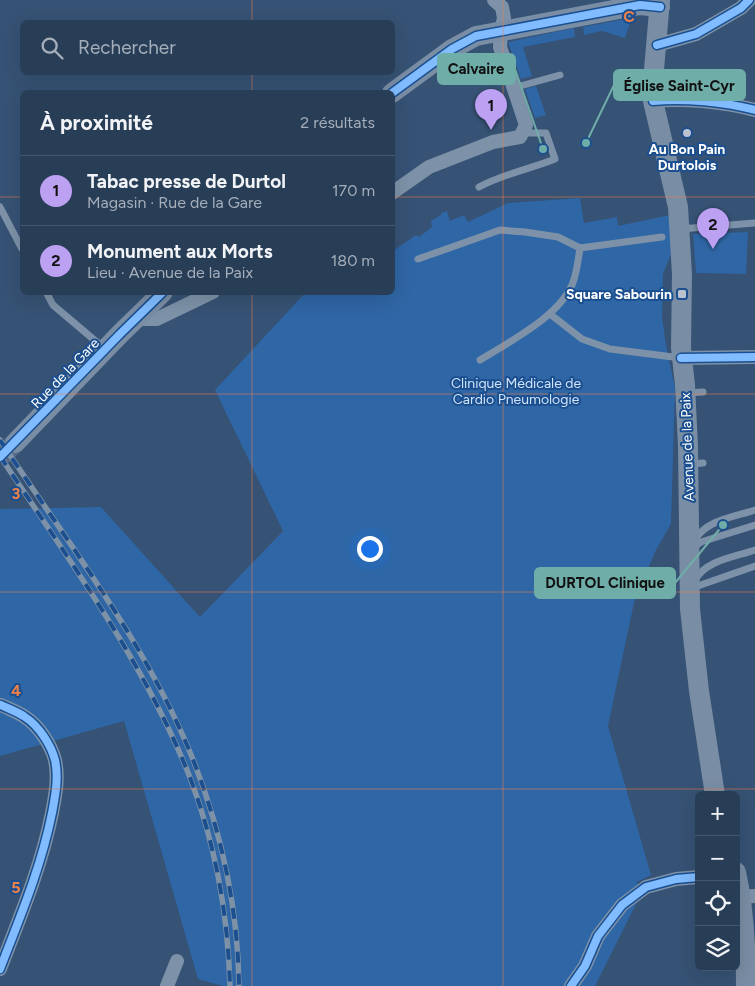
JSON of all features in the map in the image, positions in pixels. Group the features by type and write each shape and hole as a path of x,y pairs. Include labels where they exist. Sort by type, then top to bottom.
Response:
{"main road":[{"name":"Avenue de la Paix","path":"660,3 653,101 678,207 671,233 682,274 681,358 694,393 696,464 689,550 690,610 699,691 714,791"},
{"path":"395,91 452,49 470,39 501,31 660,3"},
{"name":"Rue de la Gare","path":"15,443 134,319 160,295"},
{"path":"740,880 748,897 746,986"}],"street":[{"path":"657,44 696,34 741,8 749,0"},
{"path":"395,191 429,167 493,142 520,137 526,125 500,47 504,18 500,2"},
{"path":"653,101 674,99 751,106"},
{"path":"134,319 157,319 207,295"},
{"path":"681,358 755,357"},
{"path":"0,969 37,874 50,820 57,776 55,761 39,730 26,717 1,705"},
{"path":"571,986 585,966 598,936 622,905 646,887 676,879 695,877"},
{"path":"167,986 177,961"}],"lane":[{"path":"514,88 560,75"},
{"path":"480,187 496,178 523,171 555,159 546,133 522,132"},
{"path":"0,207 20,245"},
{"path":"418,259 500,230 558,237 580,248 755,222"},
{"path":"480,360 550,314 562,302 571,287 578,268 580,248"},
{"path":"48,295 53,305 105,349"},
{"path":"550,314 582,339 610,349 681,358"},
{"path":"689,550 699,533 713,523 755,510"},
{"path":"689,550 700,542 755,525"},
{"path":"689,589 700,570 755,550"},
{"path":"689,589 755,566"}],"green space":[{"path":"625,19 631,20 625,38 602,31 584,35 583,27"},
{"path":"574,28 575,37 523,47 532,76 521,79 508,42"},
{"path":"536,86 546,115 535,118 525,89"},
{"name":"Clinique Médicale de Cardio Pneumologie","path":"580,198 584,223 617,217 618,226 670,215 671,254 663,274 662,317 675,388 671,524 656,550 635,598 608,726 651,875 637,882 642,892 595,986 223,986 198,979 124,721 0,756 0,509 101,507 200,617 283,531 215,390 303,295 395,295 395,250 416,235 419,237 432,227 431,221 441,215 441,213 447,211 450,221 464,215 468,222 508,203"},
{"path":"748,232 746,274 696,273 693,234"}],"tunnel":[{"path":"0,457 15,443"}],"railway":[{"path":"0,440 129,633 173,715 192,757 211,813 226,870 235,928 239,986"},
{"path":"0,456 78,572 127,651 150,691 189,775 213,852 223,905 230,986"}],"cycle path":[{"path":"657,45 696,34 741,8 749,0"},
{"path":"395,91 452,49 476,36 640,5 660,7"},
{"path":"653,101 704,101 755,110"},
{"path":"0,457 160,295"},
{"path":"681,358 755,357"},
{"path":"0,969 42,853 53,807 57,774 53,754 40,731 25,717 1,705"},
{"path":"571,986 585,966 598,936 622,905 646,887 676,879 695,877"}],"place":[{"name":"Tabac presse de Durtol","path":"491,130"},
{"name":"Au Bon Pain Durtolois","path":"687,133"},
{"name":"Église Saint-Cyr","path":"586,143"},
{"name":"Calvaire","path":"543,149"},
{"name":"Monument aux Morts","path":"713,249"},
{"name":"Square Sabourin","path":"682,294"},
{"name":"DURTOL Clinique","path":"723,525"}]}
